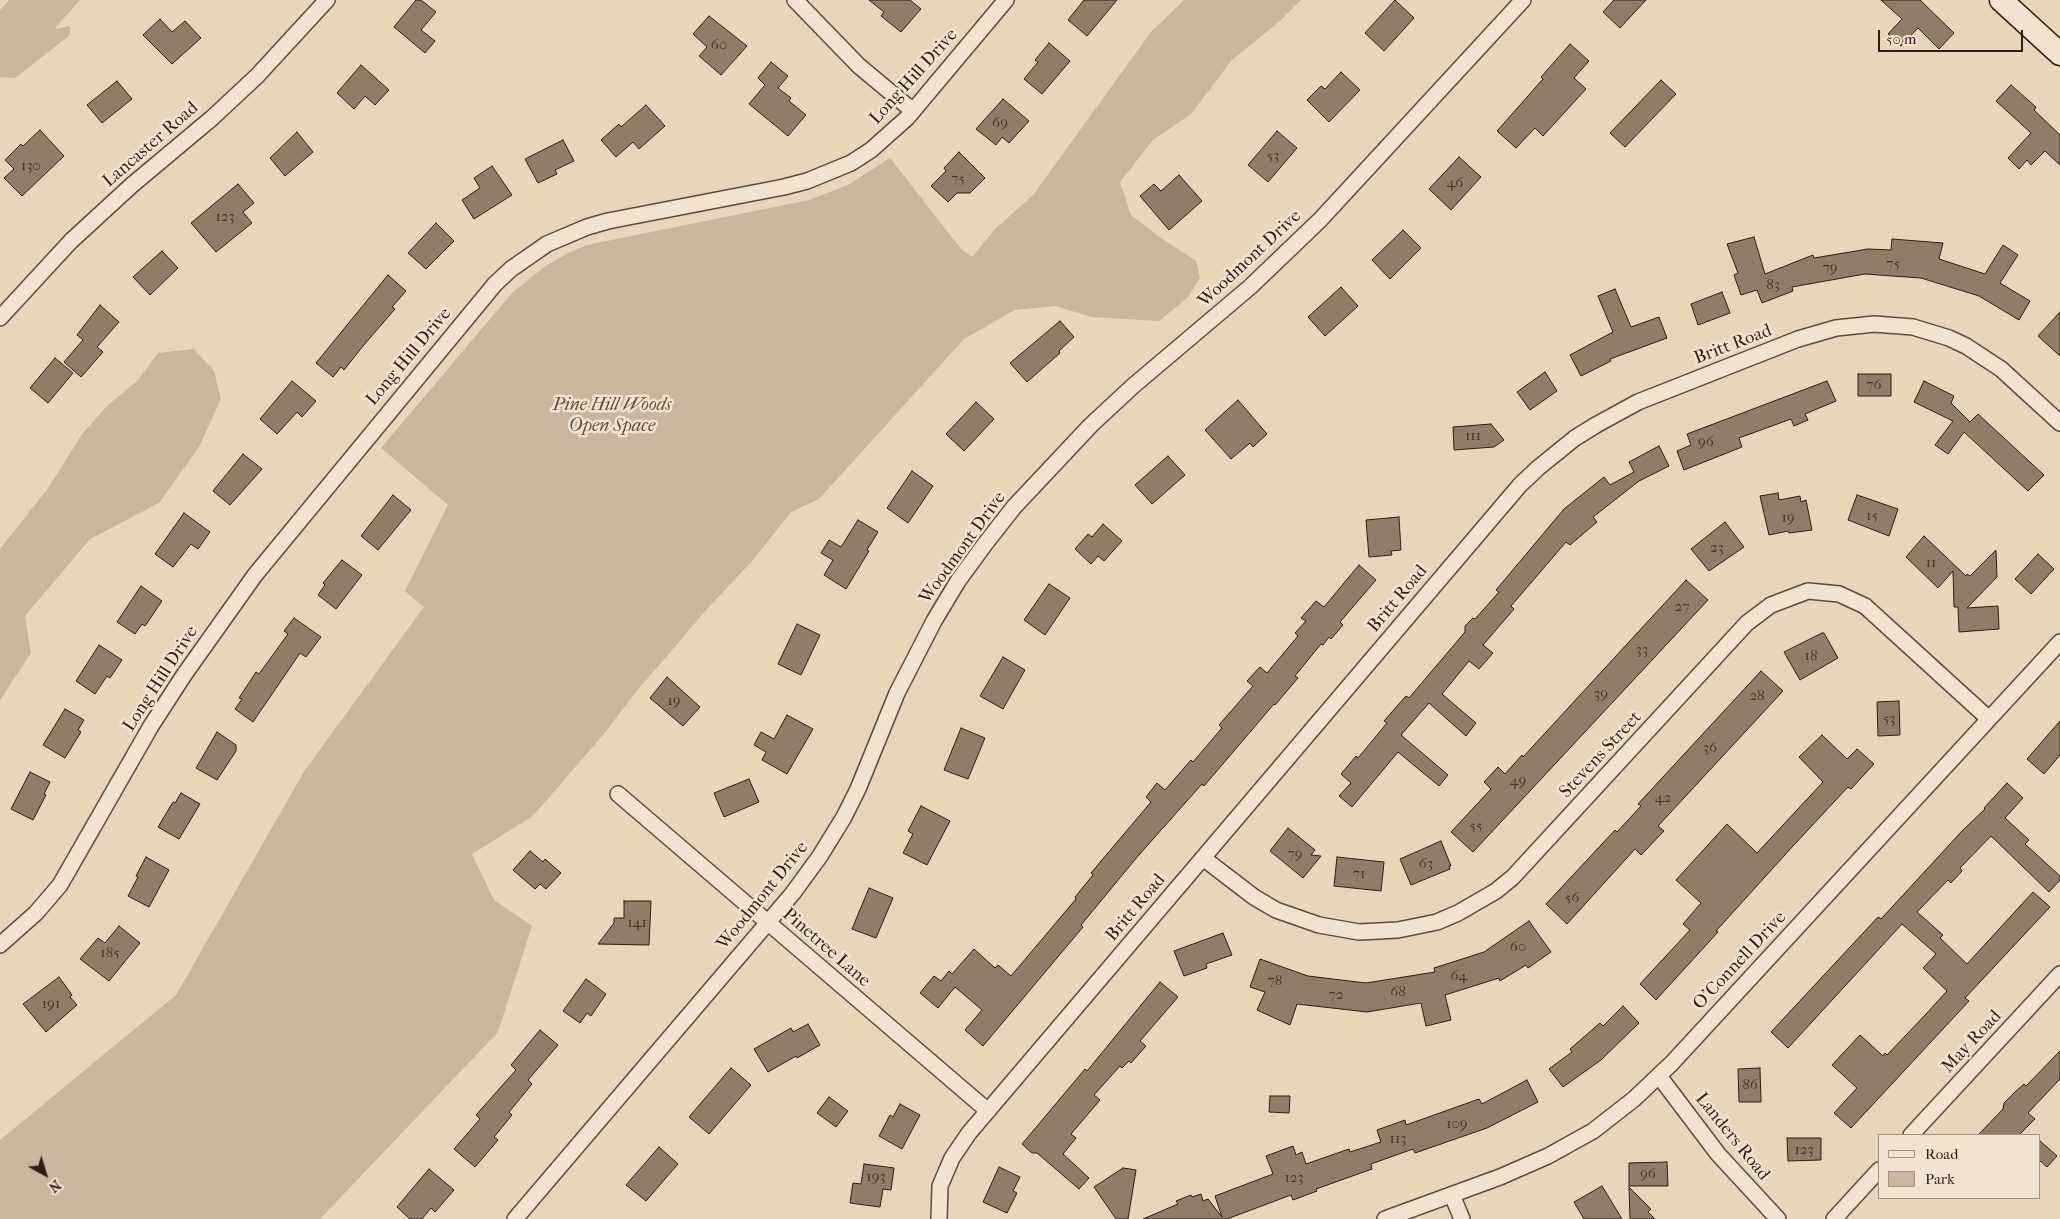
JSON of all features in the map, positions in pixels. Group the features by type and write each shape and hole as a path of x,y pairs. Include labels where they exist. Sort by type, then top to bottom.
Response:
{"main road":[{"path":"2001,0 2060,54"}],"street":[{"name":"Lancaster Road","path":"0,318 71,241 132,185 212,118 263,69 327,0"},
{"path":"795,0 859,66 913,112"},
{"name":"Long Hill Drive","path":"0,945 36,914 60,885 151,726 184,675 255,575 480,301 511,269 547,244 587,227 608,221 784,187 829,173 851,163 890,135 913,112 1006,0"},
{"name":"Woodmont Drive","path":"515,1219 768,922 802,881 833,837 858,789 897,694 934,621 980,551 1014,507 1098,418 1250,287 1320,220 1523,0"},
{"name":"Britt Road","path":"940,1219 940,1186 945,1171 960,1145 1520,485 1569,443 1596,425 1638,402 1817,332 1845,326 1874,324 1913,327 1949,338 1966,346 2001,369 2060,423"},
{"name":"Stevens Street","path":"1203,858 1254,897 1276,910 1319,925 1359,932 1398,930 1437,922 1458,913 1496,891 1519,871 1747,623 1772,605 1808,591 1839,594 1866,606 1989,719"},
{"name":"O'Connell Drive","path":"1385,1219 1524,1167 1570,1144 1614,1116 1659,1076 2060,642"},
{"name":"Pinetree Lane","path":"618,794 988,1111"},
{"name":"May Road","path":"1912,1134 2060,974"},
{"name":"Landers Road","path":"1659,1076 1724,1161 1778,1219"},
{"path":"1834,1219 1878,1171"},
{"path":"1452,1195 1462,1219"}],"green space":[{"path":"9,0 80,0 55,28 69,26 71,29 69,36 15,78 0,77 0,10"},
{"name":"Pine Hill Woods Open Space","path":"1184,0 1301,0 1280,21 1232,60 1191,114 1153,140 1120,182 1131,215 1196,261 1200,278 1188,297 1159,321 1091,317 1056,306 1015,310 964,339 819,499 791,512 753,560 708,608 533,816 472,854 494,900 532,926 498,1032 320,1219 0,1219 0,1140 176,995 305,770 424,607 405,591 448,505 381,448 512,293 544,267 568,253 587,245 809,200 848,185 890,158 961,249 972,257 994,230 1033,195 1151,32"},
{"path":"194,349 214,371 221,399 199,447 159,503 90,539 25,616 31,653 0,700 0,549 49,487 82,434 107,406 138,380 158,353"}],"building":[{"path":"416,0 421,0 436,12 421,30 435,41 425,53 394,27"},
{"path":"869,0 910,0 921,9 901,32 881,16 884,12"},
{"path":"1084,0 1117,0 1087,36 1068,20"},
{"path":"1395,0 1414,18 1384,51 1365,33"},
{"path":"1614,0 1646,0 1620,28 1603,12"},
{"path":"1881,0 1920,0 1954,33 1939,49 1918,28 1901,46 1888,34 1902,19"},
{"path":"709,16 747,46 721,75 699,56 707,47 693,34"},
{"path":"160,19 172,32 185,21 201,38 172,64 143,35"},
{"path":"1049,43 1070,61 1042,94 1024,79 1038,62 1035,60"},
{"path":"1570,44 1589,61 1574,78 1586,89 1543,136 1535,128 1516,148 1497,131 1543,79 1541,77"},
{"path":"771,62 788,76 778,88 791,98 789,101 806,115 788,136 749,104 765,85 758,78"},
{"path":"361,65 389,90 375,105 365,96 354,109 337,93"},
{"path":"1341,72 1360,90 1329,122 1307,100 1321,86 1325,89"},
{"path":"1661,80 1676,94 1625,147 1610,133"},
{"path":"117,81 132,99 102,123 87,105"},
{"path":"2011,85 2036,107 2034,110 2060,135 2060,165 2045,151 2031,165 2027,160 2019,169 2008,158 2031,133 1996,101"},
{"path":"1003,99 1029,121 1009,143 1002,137 996,145 976,129"},
{"path":"646,105 665,126 639,149 633,142 616,157 601,140 619,124 621,127"},
{"path":"40,130 64,156 22,196 4,178 14,169 5,160 21,144 23,146"},
{"path":"1277,131 1297,148 1268,182 1248,165"},
{"path":"297,132 313,152 285,176 270,158"},
{"path":"563,140 574,161 555,170 557,174 538,183 525,159"},
{"path":"959,152 985,178 970,193 957,193 948,202 931,186 946,171 944,168"},
{"path":"1459,157 1481,177 1451,210 1429,189"},
{"path":"492,166 512,195 474,219 462,200 480,188 474,178"},
{"path":"1179,175 1202,201 1169,230 1140,196 1154,184 1161,191"},
{"path":"238,184 254,203 243,212 252,223 216,252 191,223"},
{"path":"436,223 454,241 426,269 408,253"},
{"path":"1403,230 1421,248 1390,279 1372,260"},
{"path":"1754,237 1765,274 1813,255 1814,258 1868,249 1891,250 1892,239 1943,243 1939,259 1985,274 2003,245 2018,255 2000,283 2030,301 2019,320 1979,296 1921,278 1865,274 1792,287 1793,291 1762,303 1757,290 1741,295 1734,275 1738,273 1727,244"},
{"path":"162,251 178,268 150,295 133,277"},
{"path":"388,275 406,291 392,307 395,309 344,370 341,367 333,377 316,363"},
{"path":"1341,287 1358,306 1325,336 1308,317"},
{"path":"1615,289 1631,327 1659,317 1667,338 1610,359 1611,361 1581,376 1570,355 1613,332 1598,296"},
{"path":"1722,292 1730,313 1698,325 1691,304"},
{"path":"100,305 119,322 97,347 103,352 81,377 64,362 83,340 77,335"},
{"path":"2060,312 2060,356 2038,336"},
{"path":"1060,321 1074,337 1059,351 1060,353 1027,382 1010,363"},
{"path":"55,358 73,373 48,403 30,388"},
{"path":"1545,372 1557,391 1530,410 1517,392"},
{"path":"1858,374 1891,374 1891,396 1858,396"},
{"path":"292,381 316,401 302,417 297,412 277,434 260,419"},
{"path":"1827,381 1836,401 1805,414 1808,420 1794,426 1791,419 1739,438 1742,447 1684,470 1677,451 1691,445 1687,434"},
{"path":"1924,381 1954,396 1951,403 1970,422 1978,414 2044,475 2028,491 1964,432 1948,454 1935,445 1953,421 1914,402"},
{"path":"1238,400 1267,434 1253,447 1250,443 1231,459 1205,430"},
{"path":"976,402 994,419 964,451 946,434"},
{"path":"1491,424 1504,440 1494,447 1454,450 1453,427"},
{"path":"1659,446 1669,466 1639,481 1593,517 1597,522 1570,545 1566,542 1511,606 1514,609 1483,645 1493,653 1479,669 1469,661 1442,694 1476,723 1466,736 1429,703 1401,735 1448,775 1439,786 1398,752 1352,807 1339,796 1351,783 1341,774 1356,756 1358,758 1387,723 1384,721 1406,696 1409,698 1465,632 1465,626 1473,618 1475,619 1499,592 1496,590 1564,509 1604,477 1610,485 1634,472 1629,462"},
{"path":"243,454 262,469 230,505 213,491"},
{"path":"1168,456 1185,475 1152,504 1135,485"},
{"path":"912,471 933,486 908,523 887,508"},
{"path":"1778,493 1779,500 1800,496 1801,502 1806,500 1812,530 1789,533 1788,531 1769,535 1760,496"},
{"path":"393,495 411,510 378,550 361,536"},
{"path":"1857,495 1898,509 1889,536 1848,520"},
{"path":"184,513 210,532 198,549 191,544 173,567 155,554"},
{"path":"1399,517 1401,550 1391,551 1392,555 1369,557 1366,520"},
{"path":"858,520 878,532 846,589 824,575 833,560 821,553 829,540 841,547"},
{"path":"1725,522 1744,547 1709,571 1691,549"},
{"path":"1103,524 1122,541 1104,561 1098,556 1091,564 1075,549 1088,534 1092,537"},
{"path":"1924,536 1966,576 1967,574 1970,576 1996,550 1997,577 1967,608 1998,606 1999,629 1959,632 1958,607 1954,607 1953,571 1938,588 1906,557"},
{"path":"2038,554 2054,569 2031,594 2015,579"},
{"path":"342,560 362,575 336,609 318,595 325,585 323,583"},
{"path":"1359,565 1376,580 1340,622 1343,625 1331,639 1329,637 1323,645 1321,644 1295,676 1298,678 1275,705 1204,786 1202,784 1138,856 1081,925 1083,927 983,1046 965,1030 982,1010 955,987 938,1008 920,993 934,976 941,981 949,971 952,974 974,949 995,968 998,965 1011,976 1076,899 1075,897 1093,875 1091,873 1151,802 1146,797 1157,783 1165,790 1191,760 1193,762 1222,728 1219,725 1253,686 1247,681 1260,667 1267,673 1298,636 1295,633 1306,621 1301,618 1316,601 1324,607"},
{"path":"1686,580 1708,600 1473,852 1451,832 1491,789 1484,782 1498,767 1505,774 1522,755 1523,757"},
{"path":"1049,584 1070,598 1045,635 1024,620"},
{"path":"141,586 162,601 145,626 142,624 135,634 117,622"},
{"path":"294,618 321,637 306,657 300,653 253,722 235,709 242,699 239,698 256,672 259,674 288,634 284,631"},
{"path":"797,624 820,635 801,675 778,664"},
{"path":"1824,633 1838,658 1800,680 1784,652"},
{"path":"99,645 122,660 110,678 107,676 95,694 76,681"},
{"path":"1003,657 1025,670 1003,709 980,696"},
{"path":"1761,671 1783,691 1658,826 1664,831 1641,855 1635,849 1567,924 1546,904 1615,830 1617,832 1641,806 1638,804"},
{"path":"667,677 700,707 683,726 650,698"},
{"path":"1899,701 1900,735 1878,736 1877,702"},
{"path":"65,709 84,720 78,730 81,732 65,758 43,745"},
{"path":"787,715 813,729 787,774 762,760 766,752 754,745 761,732 774,739"},
{"path":"2060,721 2060,755 2044,774 2027,759"},
{"path":"961,728 985,738 968,779 944,770"},
{"path":"217,732 236,745 236,751 217,780 196,768"},
{"path":"1822,735 1847,759 1857,749 1874,764 1851,789 1848,787 1793,846 1656,1000 1640,984 1690,930 1683,924 1701,903 1676,880 1727,824 1757,853 1823,782 1799,757"},
{"path":"30,772 50,782 44,794 46,795 33,820 11,809"},
{"path":"749,779 759,802 724,817 714,793"},
{"path":"2007,783 2023,798 2005,818 2029,840 2025,844 2060,876 2060,880 2049,892 1991,836 1960,868 1962,871 1951,883 1948,880 1917,912 1943,935 1940,938 1967,964 2033,892 2050,907 1965,998 1969,1001 1851,1128 1834,1113 1857,1088 1832,1065 1860,1035 1883,1056 1885,1053 1887,1055 1926,1014 1947,991 1923,968 1936,954 1902,924 1788,1048 1771,1032 1878,917 1881,919 1962,831 1985,809"},
{"path":"181,793 200,804 179,839 158,827 173,802 175,803"},
{"path":"921,806 950,821 927,865 903,853 913,834 908,831"},
{"path":"1288,828 1315,850 1311,855 1321,856 1303,878 1270,851"},
{"path":"1441,841 1451,866 1449,866 1450,869 1411,885 1400,859"},
{"path":"530,851 543,862 545,859 561,873 546,889 540,884 535,889 513,870"},
{"path":"146,857 169,870 149,907 128,896"},
{"path":"1337,857 1384,862 1381,891 1334,886"},
{"path":"869,888 893,898 876,938 852,929"},
{"path":"624,901 651,901 649,945 598,944 614,923 614,918 624,918"},
{"path":"1529,921 1551,952 1528,968 1526,965 1500,981 1499,978 1445,995 1451,1020 1426,1026 1421,1003 1367,1012 1297,1004 1290,1025 1257,1010 1265,992 1250,987 1260,959 1308,976 1366,983 1435,972 1434,968 1484,952"},
{"path":"119,926 140,943 109,981 80,959 98,938 105,943"},
{"path":"1223,933 1232,955 1206,964 1207,968 1184,976 1174,951"},
{"path":"59,977 72,995 70,997 77,1005 46,1032 23,1004"},
{"path":"586,979 606,994 591,1016 587,1013 580,1023 563,1011"},
{"path":"1160,982 1178,997 1140,1041 1146,1046 1131,1063 1129,1061 1122,1068 1120,1066 1094,1095 1100,1100 1071,1134 1076,1138 1063,1154 1089,1178 1079,1189 1037,1153 1032,1153 1022,1144 1085,1069 1087,1071"},
{"path":"1623,1006 1639,1023 1601,1060 1563,1087 1549,1069 1572,1052 1570,1049 1600,1023 1603,1026"},
{"path":"808,1024 820,1045 768,1072 754,1049 791,1028 793,1032"},
{"path":"540,1030 558,1045 528,1080 532,1084 509,1112 512,1115 494,1137 498,1140 475,1167 454,1149 480,1119 476,1115 516,1070 511,1065"},
{"path":"2060,1051 2060,1079 2028,1113 2035,1119 2020,1134 1979,1134 2003,1109 2004,1103 2024,1084 2026,1086"},
{"path":"731,1068 751,1085 709,1134 689,1117"},
{"path":"1760,1068 1761,1102 1739,1102 1738,1069"},
{"path":"1527,1080 1538,1102 1487,1128 1415,1153 1413,1149 1371,1164 1372,1169 1316,1189 1317,1191 1293,1200 1291,1195 1227,1219 1143,1219 1178,1204 1176,1201 1191,1195 1192,1197 1201,1194 1203,1201 1208,1199 1222,1217 1215,1196 1273,1174 1266,1156 1293,1146 1296,1155 1302,1152 1306,1164 1349,1149 1350,1152 1381,1142 1377,1130 1405,1120 1406,1125 1479,1099 1482,1104"},
{"path":"1270,1096 1290,1096 1289,1113 1269,1112"},
{"path":"829,1097 848,1111 836,1127 817,1113"},
{"path":"900,1104 920,1115 902,1149 879,1136 890,1115 893,1117"},
{"path":"1787,1138 1821,1138 1821,1160 1788,1161"},
{"path":"2040,1141 2057,1156 2047,1167 2040,1161"},
{"path":"659,1147 678,1164 646,1201 626,1185"},
{"path":"1667,1162 1668,1186 1629,1186 1629,1163"},
{"path":"864,1164 894,1168 891,1190 883,1189 880,1207 850,1203 853,1183 861,1184"},
{"path":"999,1167 1020,1177 1013,1191 1017,1193 1007,1213 983,1202"},
{"path":"1123,1168 1136,1170 1128,1219 1116,1219 1094,1187"},
{"path":"429,1169 454,1190 435,1212 431,1208 422,1219 410,1219 397,1207"},
{"path":"1602,1186 1622,1219 1584,1219 1574,1202"},
{"path":"1629,1187 1651,1209 1648,1212 1655,1219 1630,1219"}]}
